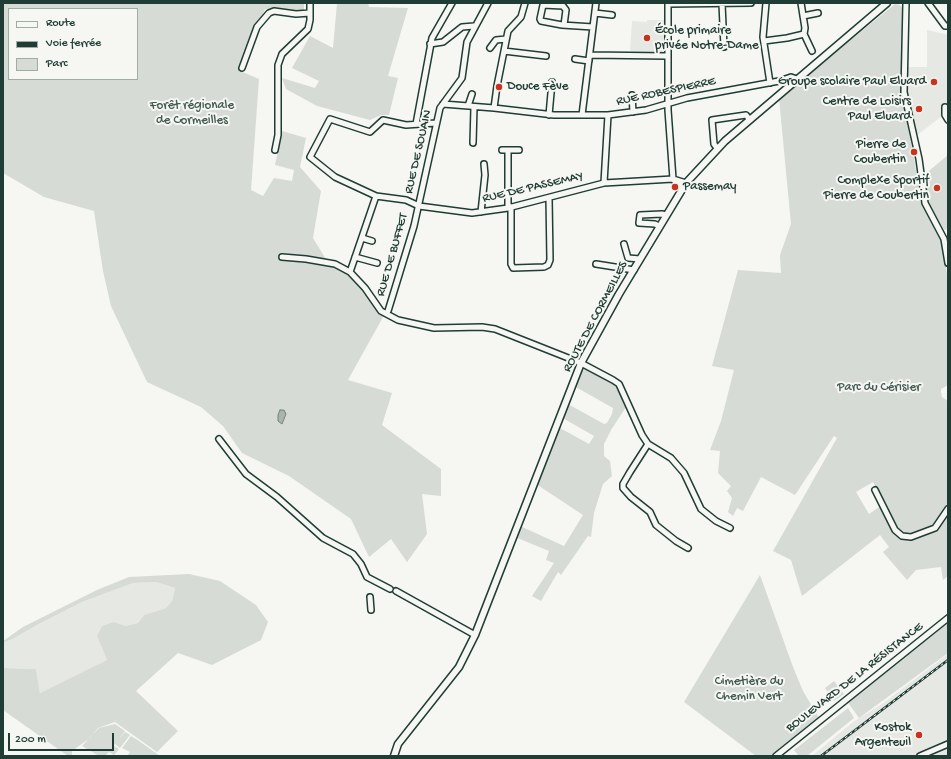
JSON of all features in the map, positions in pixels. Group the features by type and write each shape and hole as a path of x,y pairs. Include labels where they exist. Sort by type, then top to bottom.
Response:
{"main road":[{"name":"ROUTE DE CORMEILLES","path":"395,756 398,745 458,669 475,635 581,363 682,189 718,148 887,3"},
{"name":"ROUTE DE CORMEILLES","path":"865,22 868,22 893,3"}],"street":[{"path":"275,150 278,135 278,65 282,54 308,29 310,3"},
{"path":"436,123 416,124 430,44 452,3"},
{"name":"RUE DE SOUAIN","path":"419,206 440,108 462,78 464,56 474,26 488,3"},
{"path":"494,108 508,31 521,17 526,3"},
{"path":"582,115 596,3"},
{"path":"682,189 673,179 668,104 668,4 751,3"},
{"path":"766,3 764,41 770,83"},
{"path":"801,3 806,30 804,34 812,51"},
{"path":"901,3 905,12"},
{"path":"906,3 904,92 919,159 925,203 946,239"},
{"path":"928,3 945,26 948,26"},
{"path":"722,4 724,47"},
{"path":"564,25 566,10 563,6 543,5 540,19 541,21 564,25 593,27"},
{"path":"242,68 257,27 269,13 274,11 296,14 310,13"},
{"path":"595,13 612,15"},
{"path":"803,16 818,13"},
{"path":"430,44 443,42 462,28 474,26"},
{"path":"764,41 804,34"},
{"path":"490,48 496,40 506,39"},
{"path":"504,51 546,56"},
{"path":"590,55 667,56"},
{"path":"575,59 589,61"},
{"name":"RUE ROBESPIERRE","path":"443,104 494,108 549,115 608,115 633,112 791,78 797,79"},
{"path":"549,115 552,82"},
{"path":"468,106 472,94"},
{"path":"632,95 633,112"},
{"path":"473,142 474,107"},
{"path":"945,107 945,115 948,120"},
{"path":"604,183 608,115"},
{"path":"718,148 714,144 712,120 746,115 750,120"},
{"name":"RUE DE PASSEMAY","path":"416,124 406,125 384,120 370,132 330,120 310,157 335,176 376,196 406,200 419,206 481,212 549,198 604,183 673,179"},
{"path":"519,150 505,150 511,264 513,268 544,267 548,265 550,260 549,198"},
{"path":"481,212 485,175 484,164"},
{"path":"673,179 686,183"},
{"path":"350,272 376,196"},
{"name":"RUE DE BUFFET","path":"388,310 419,206"},
{"path":"660,226 655,224 639,223 641,214 666,215"},
{"path":"948,233 946,239 948,263"},
{"path":"362,238 372,241"},
{"path":"624,244 628,258 640,259"},
{"path":"355,256 377,263"},
{"path":"282,257 336,264 350,272 365,288 381,311 398,320 434,328 482,327 495,329 581,363 619,384 642,435 648,444 671,458 684,473 701,508 716,521 730,528"},
{"path":"596,264 634,270"},
{"path":"219,438 246,474 283,502 318,534 352,554 361,564 367,577 390,589"},
{"path":"648,444 623,484 623,488 631,497 650,512 656,525 676,541 688,548"},
{"path":"875,490 895,530 899,535 905,537 935,528 948,509"},
{"path":"396,591 475,635"},
{"path":"370,597 370,610"},
{"name":"BOULEVARD DE LA RÉSISTANCE","path":"776,756 948,618"},
{"path":"920,756 948,744"}],"shaded area":[{"name":"École primaire privée Notre-Dame","path":"647,20 665,20 663,53 634,53 633,51 630,51 632,21 647,22"},
{"path":"927,30 948,35 948,123 942,116 916,136 907,91 907,67 927,67"},
{"path":"280,410 284,410 286,414 282,424 278,421"},
{"path":"156,582 175,588 172,601 166,608 144,615 138,623 126,626 114,622 97,636 107,660 40,693 36,669 3,668 3,643 82,602 133,583"},
{"path":"948,654 948,756 812,756 853,722 882,704"}],"green space":[{"name":"Forêt régionale de Cormeilles","path":"3,3 304,3 304,12 265,9 240,71 259,79 251,190 263,196 274,178 292,181 294,170 275,165 282,131 306,138 300,167 321,191 313,238 327,261 347,272 362,286 383,317 348,380 392,393 382,425 441,469 441,496 422,494 427,534 407,562 391,539 369,557 351,519 289,476 242,453 223,426 201,407 147,382 111,306 103,271 94,211 44,197 3,173"},
{"path":"337,3 368,3 369,7 408,8 388,76 398,78 389,115 381,115 370,120 317,106 286,89 282,78 315,88 319,81 292,68 310,36 333,48"},
{"name":"Parc du Cérisier","path":"895,4 900,5 903,10 901,93 914,157 920,201 942,240 948,281 948,385 941,389 942,397 948,401 948,505 946,508 948,512 948,576 943,580 941,567 916,570 907,580 883,552 889,547 880,535 802,596 791,560 773,551 837,438 834,436 795,495 761,477 743,511 737,508 733,516 728,512 732,498 727,491 731,486 718,473 720,451 710,450 721,421 734,370 712,366 738,270 781,273 780,255 791,224 779,98","holes":["873,482 885,503 869,514 856,492"]},
{"name":"Complexe Sportif Pierre de Coubertin","path":"948,155 948,229 944,230 927,201 924,175"},
{"path":"587,369 618,385 626,407 604,444 604,456 610,461 612,476 603,484 594,513 591,537 588,536 561,575 558,572 541,601 532,596 554,563 546,560 549,551 515,537 520,526 564,546 583,515 536,484 558,427 589,444 594,436 561,417 566,403 604,424 607,423 612,414 613,408 574,386 581,370"},
{"path":"189,574 220,581 256,605 268,622 261,640 212,665 178,653 136,691 178,731 157,752 115,722 98,728 90,738 72,751 72,755 68,756 3,710 3,668 36,669 40,693 107,660 97,636 102,626 114,622 126,626 138,623 144,615 166,608 172,601 175,588 156,582 133,583 82,602 14,638 3,643 3,641 23,627 97,590 129,577"},
{"name":"Cimetière du Chemin Vert","path":"760,575 793,667 803,691 819,718 774,756 756,756 684,702"},
{"path":"948,623 948,653 859,718 847,701"},
{"path":"834,681 844,694 834,701 825,688"},
{"path":"848,708 854,718 807,756 799,756 794,750"},
{"path":"115,724 125,731 118,740 125,732 130,735 120,748 115,744 111,748 114,746 119,749 114,755 109,752 105,756 99,756 82,746 99,728"},
{"path":"131,736 160,756 127,756 130,752 122,748"}],"railway":[{"path":"821,756 948,660"}],"place":[{"name":"École primaire privée Notre-Dame","path":"647,38"},
{"name":"Groupe scolaire Paul Eluard","path":"934,82"},
{"name":"Douce Fève","path":"499,87"},
{"name":"Centre de Loisirs Paul Eluard","path":"919,109"},
{"name":"Pierre de Coubertin","path":"914,152"},
{"name":"Passemay","path":"675,187"},
{"name":"Complexe Sportif Pierre de Coubertin","path":"937,188"},
{"name":"Kostok Argenteuil","path":"919,735"}]}
